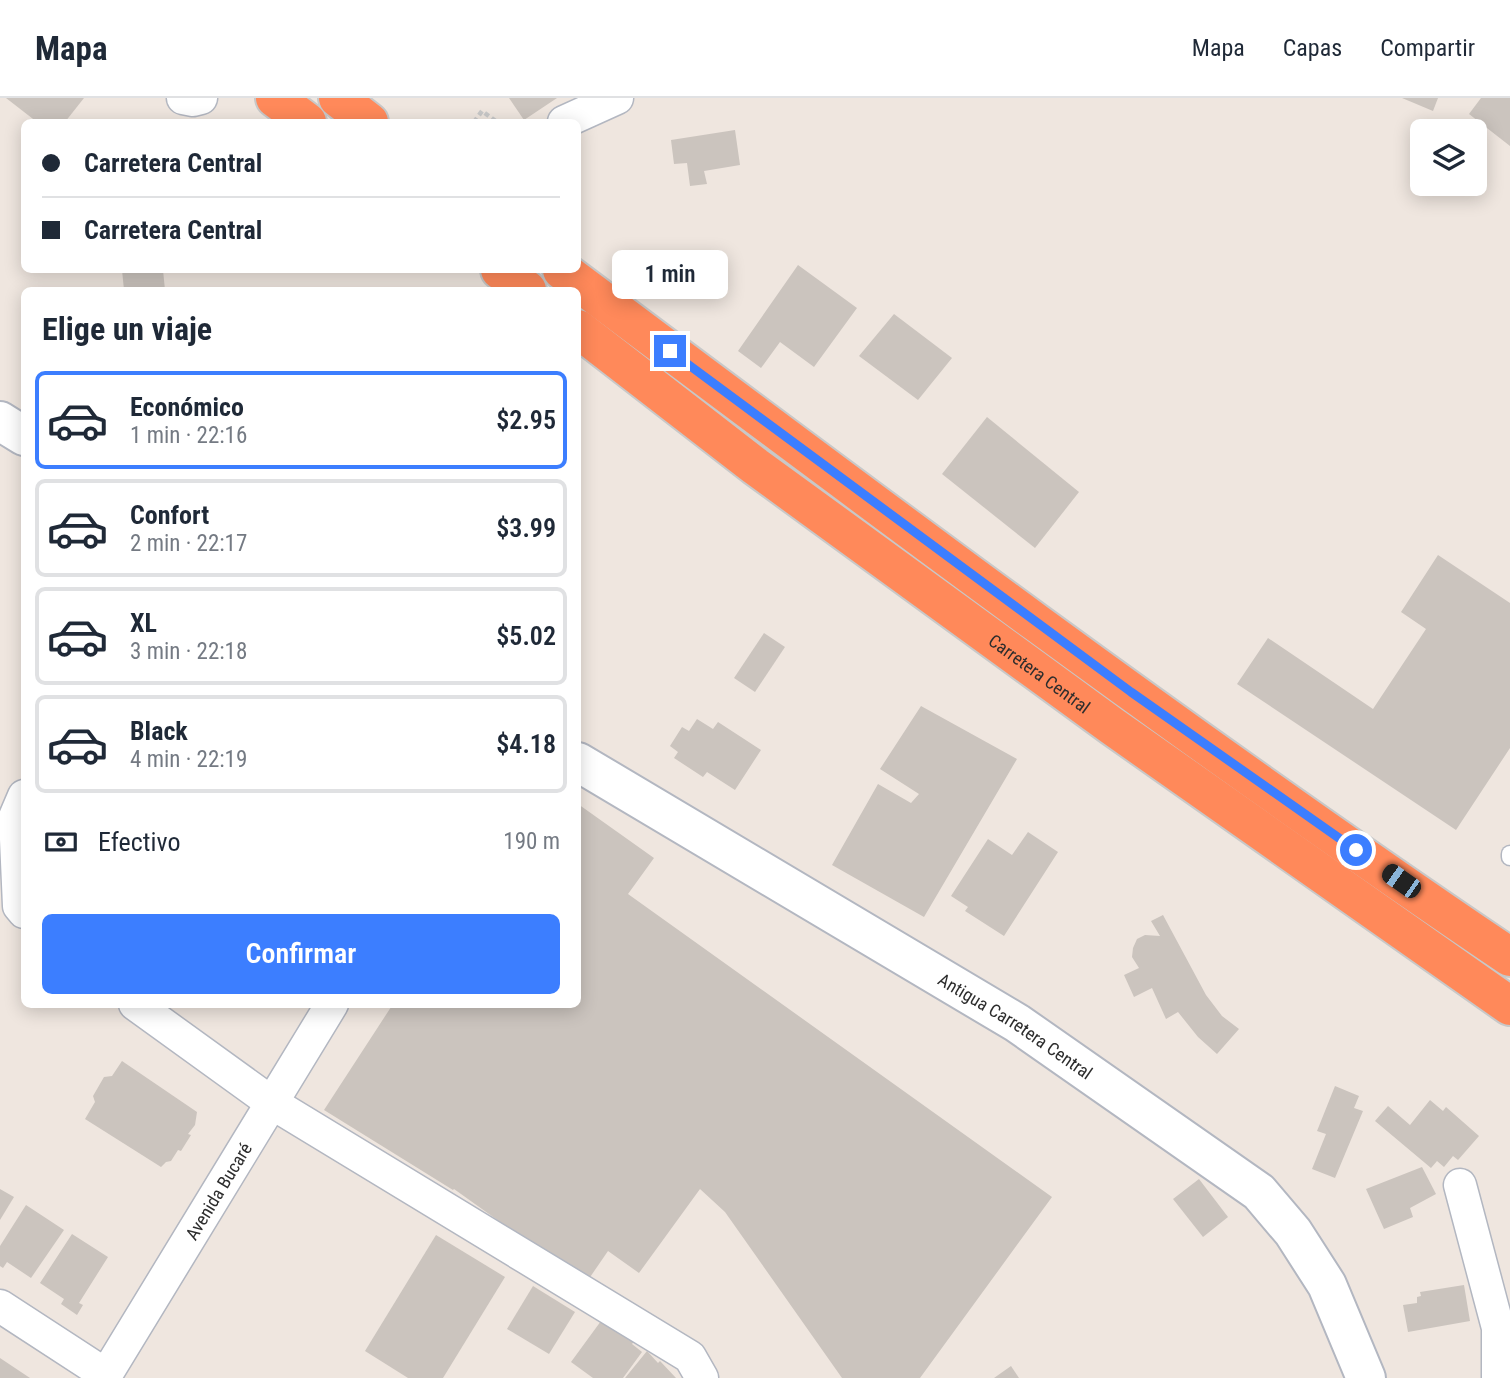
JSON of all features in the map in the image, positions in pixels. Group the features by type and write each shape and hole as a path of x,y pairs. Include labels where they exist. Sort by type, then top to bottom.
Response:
{"highway":[{"path":"275,98 303,119"},
{"path":"338,98 365,119"},
{"path":"504,273 523,287"},
{"path":"566,273 1131,692 1510,957"},
{"name":"Carretera Central","path":"581,331 755,466 1101,718 1510,1006"}],"street":[{"path":"183,98 201,98"},
{"path":"571,119 617,98"},
{"path":"0,421 21,434"},
{"name":"Antigua Carretera Central","path":"581,764 1017,1023 1259,1192 1293,1232 1327,1285 1366,1378"},
{"path":"21,803 15,817 21,908"},
{"path":"141,1008 272,1103 690,1357 702,1378"},
{"name":"Avenida Bucaré","path":"105,1376 330,1008"},
{"path":"1460,1185 1498,1328 1498,1378"},
{"path":"0,1306 105,1376"}],"path":[{"path":"476,119 482,111 493,119"}],"building":[{"path":"6,98 84,98 67,119 33,119"},
{"path":"509,98 557,98 526,119"},
{"path":"1402,98 1438,98 1433,111"},
{"path":"1481,98 1510,98 1510,146 1487,128 1487,119 1475,119 1469,114"},
{"path":"735,130 740,165 704,171 707,184 690,186 687,163 674,164 671,140"},
{"path":"798,265 857,308 814,367 780,342 761,368 738,351"},
{"path":"122,273 163,273 165,287 124,287"},
{"path":"894,314 952,358 918,400 859,356"},
{"path":"987,417 1079,492 1035,548 942,474"},
{"path":"1438,555 1510,603 1510,748 1456,830 1237,684 1268,638 1373,709 1426,629 1401,612"},
{"path":"764,633 785,647 755,692 734,678"},
{"path":"921,706 1017,759 924,917 832,865 878,784 911,803 919,794 880,769"},
{"path":"697,719 713,729 718,722 761,750 735,790 707,772 703,777 674,758 678,752 670,746 682,727 689,731"},
{"path":"581,806 654,858 628,894 1052,1197 920,1378 842,1378 725,1212 700,1189 639,1273 608,1251 586,1283 454,1189 324,1110 390,1008 581,1008"},
{"path":"1028,832 1058,852 1004,936 965,911 968,907 951,896 988,839 1012,855"},
{"path":"1163,915 1206,995 1222,1016 1239,1029 1217,1054 1198,1037 1178,1012 1166,1019 1152,988 1134,997 1124,975 1139,968 1132,957 1137,939 1145,935 1160,936 1151,921"},
{"path":"122,1061 197,1112 195,1125 188,1134 191,1135 181,1151 178,1150 171,1161 161,1167 85,1119 95,1102 93,1096 104,1077 112,1076"},
{"path":"1335,1086 1359,1096 1354,1108 1363,1111 1335,1178 1312,1169 1326,1134 1317,1131"},
{"path":"1430,1100 1443,1111 1446,1107 1479,1136 1458,1160 1453,1156 1444,1167 1437,1161 1431,1168 1375,1121 1388,1106 1410,1125"},
{"path":"1422,1167 1436,1194 1410,1208 1413,1217 1384,1229 1366,1189"},
{"path":"1199,1179 1228,1217 1203,1237 1173,1199"},
{"path":"0,1189 14,1197 0,1220"},
{"path":"26,1205 64,1230 31,1278 7,1262 3,1268 0,1266 0,1246"},
{"path":"72,1234 108,1257 79,1303 83,1305 77,1315 61,1304 64,1299 40,1283"},
{"path":"436,1235 505,1277 443,1378 408,1378 365,1351"},
{"path":"1464,1285 1470,1321 1408,1332 1403,1305 1417,1303 1420,1292"},
{"path":"533,1286 575,1312 549,1354 507,1329"},
{"path":"601,1321 635,1340 632,1344 642,1352 623,1378 593,1378 571,1362"},
{"path":"647,1351 658,1363 660,1361 676,1378 625,1378"},
{"path":"0,1358 30,1378 0,1378"},
{"path":"1011,1366 1019,1378 994,1378"}],"route":[{"path":"670,351 1131,692 1356,850"}]}
